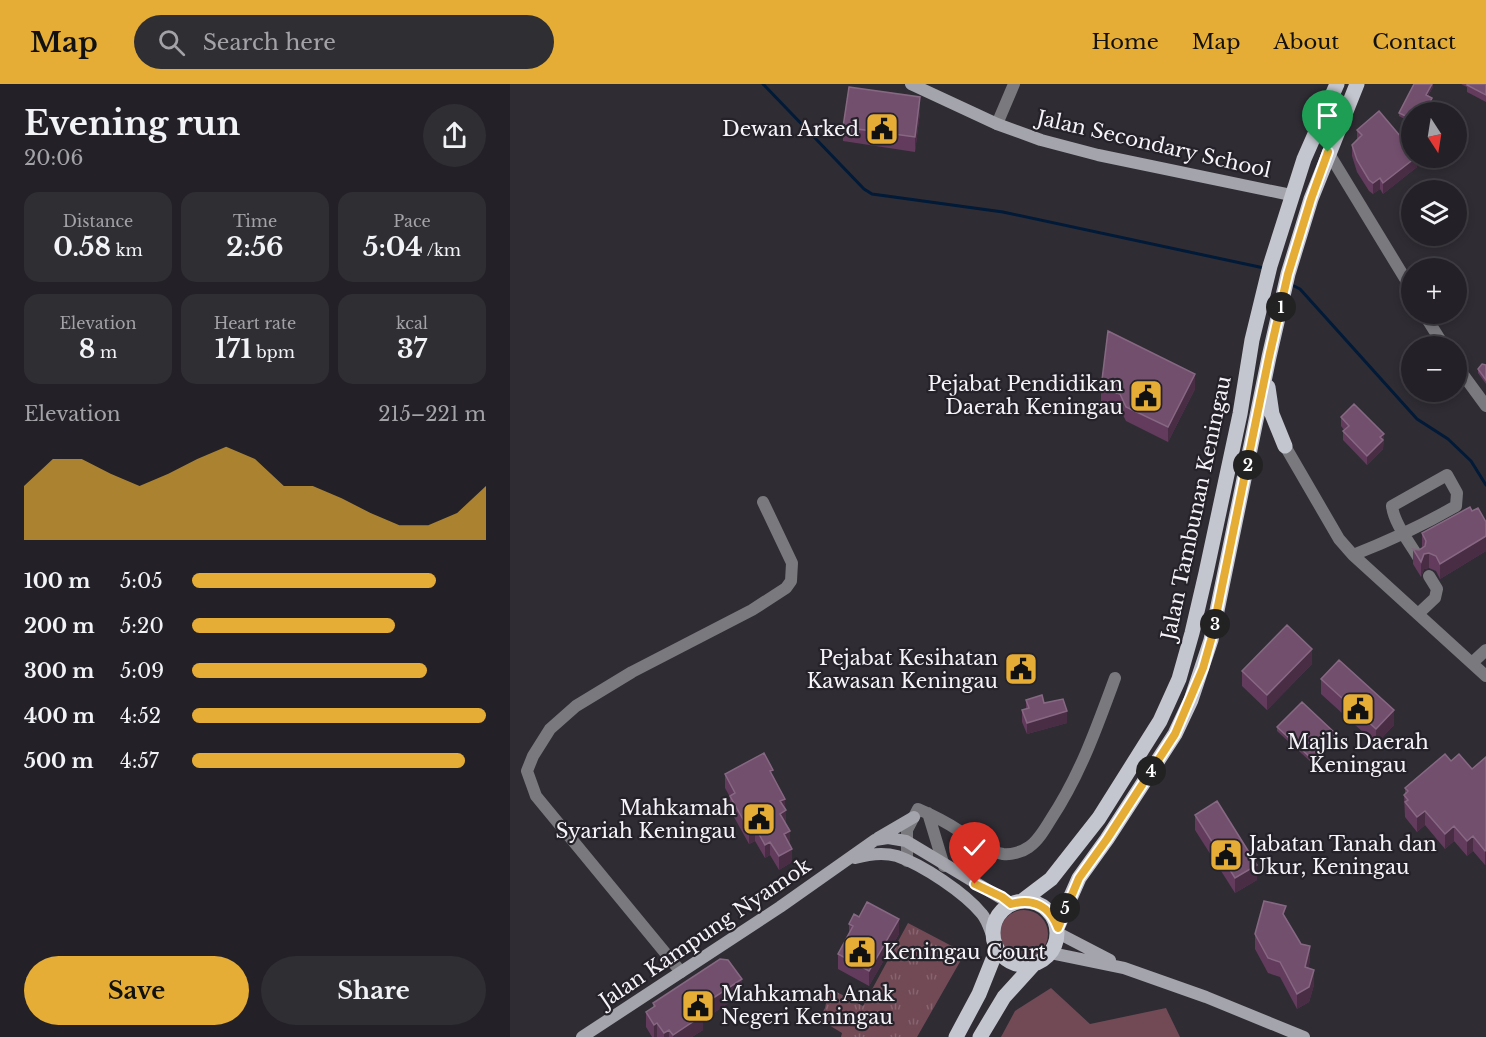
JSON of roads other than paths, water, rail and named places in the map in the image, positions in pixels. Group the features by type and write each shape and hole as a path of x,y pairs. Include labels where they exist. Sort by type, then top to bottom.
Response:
{"main road":[{"name":"Jalan Tambunan Keningau","path":"1017,903 1051,879 1099,819 1160,721 1179,679 1192,633 1229,469 1252,340 1270,266 1304,159 1337,84"},
{"name":"Jalan Tambunan Keningau","path":"1058,930 1079,878 1169,743 1191,700 1211,640 1288,274 1328,152 1357,84"},
{"path":"1269,357 1269,405 1285,446"},
{"path":"1247,468 1257,447 1266,437 1274,437 1285,446"},
{"path":"956,1037 979,994 995,944 993,929 996,919 1003,910 1017,903 1041,905 1054,918 1058,930 1056,944 1051,953 1034,964 1013,963 1004,957 995,944"},
{"path":"980,1037 1004,997 1034,964"}],"street":[{"name":"Jalan Secondary School","path":"911,84 997,124 1041,140 1098,155 1291,195"},
{"path":"997,124 1014,84"},
{"path":"1328,152 1401,272"},
{"path":"1467,380 1486,406"},
{"path":"1285,446 1339,538 1353,555 1486,676"},
{"path":"1353,555 1404,534 1456,506 1457,493 1447,475 1392,506 1393,513 1404,534 1418,556"},
{"path":"681,972 536,796 527,771 533,756 550,729 576,706 632,672 752,610 786,588 791,581 792,563 763,502"},
{"path":"1418,614 1435,598 1437,589 1429,576"},
{"path":"1473,662 1486,650"},
{"path":"920,813 1002,854 1022,851 1035,841 1060,805 1079,771 1089,751 1115,678"},
{"path":"920,813 939,850 944,866"},
{"path":"907,861 907,830 920,813"},
{"name":"Jalan Kampung Nyamok","path":"582,1037 875,840 920,813"},
{"path":"939,850 945,835 960,831"},
{"path":"875,840 888,838 906,842 944,866 1017,903"},
{"name":"Jalan Kampung Nyamok","path":"848,860 875,854 895,856 936,877 972,903 986,921 995,944"},
{"path":"1058,930 1124,968 1283,1033 1304,1037"},
{"path":"1051,953 1124,968"}],"waterway":[{"path":"763,84 864,189 872,194 1003,212 1264,268"},
{"path":"1290,284 1300,289 1417,419 1448,439 1471,461 1486,485"}],"place":[{"name":"Dewan Arked","path":"882,129"},
{"name":"Pejabat Pendidikan Daerah Keningau","path":"1146,396"},
{"name":"Pejabat Kesihatan Kawasan Keningau","path":"1021,669"},
{"name":"Majlis Daerah Keningau","path":"1358,709"},
{"name":"Mahkamah Syariah Keningau","path":"759,819"},
{"name":"Jabatan Tanah dan Ukur, Keningau","path":"1226,855"},
{"name":"Keningau Court","path":"860,952"},
{"name":"Mahkamah Anak Negeri Keningau","path":"698,1006"}]}
